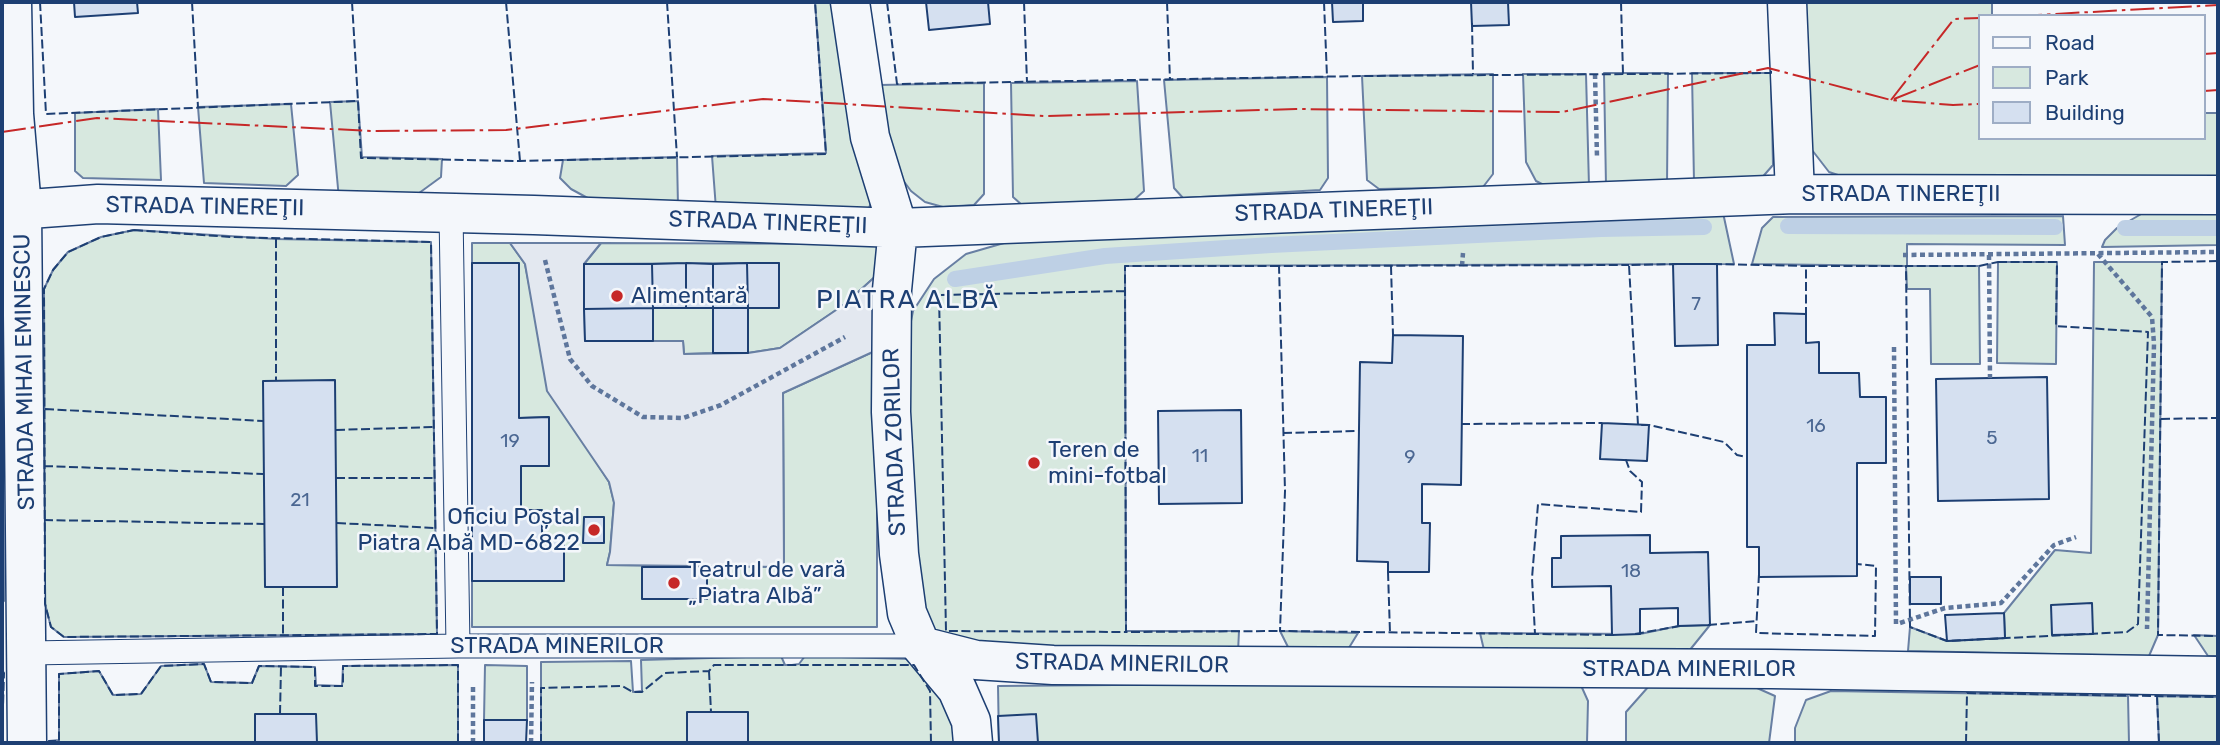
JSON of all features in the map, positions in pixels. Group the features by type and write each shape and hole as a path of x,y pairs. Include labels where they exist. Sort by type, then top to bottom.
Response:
{"street":[{"name":"STRADA MIHAI EMINESCU","path":"12,2 12,209 28,653 27,743"},
{"name":"STRADA ZORILOR","path":"850,2 870,137 898,228 892,312 891,412 899,554 907,612 921,646 957,689 971,721 973,743"},
{"path":"1787,2 1795,194"},
{"name":"STRADA TINEREŢII","path":"12,209 98,204 451,212 898,228 1795,194 2218,195"},
{"name":"STRADA MINERILOR","path":"921,646 976,660 1054,665 2218,676"}],"lane":[{"path":"451,212 465,646"},
{"name":"STRADA MINERILOR","path":"28,653 465,646 921,646"}],"path":[{"path":"1595,74 1598,201"},
{"path":"534,215 570,359 592,386 643,417 683,418 721,405 892,312"},
{"path":"1903,255 2218,252"},
{"path":"2098,254 2152,317 2154,345 2146,675"},
{"path":"1989,255 1990,378"},
{"path":"1462,265 1463,257"},
{"path":"1894,347 1896,671"},
{"path":"1910,620 1945,608 2001,603 2054,545 2076,537"},
{"path":"465,646 473,743"},
{"path":"531,743 533,646"}],"green space":[{"path":"815,2 834,2 874,194 869,208 716,209 712,156 826,153"},
{"path":"1804,2 1992,2 1992,14 1979,14 1979,140 2206,140 2206,113 2218,113 2218,177 1856,181 1829,172 1812,150"},
{"path":"1604,73 1668,73 1667,185 1606,186"},
{"path":"1692,73 1771,73 1773,165 1759,181 1694,182"},
{"path":"1493,74 1493,174 1483,187 1379,189 1367,180 1362,76"},
{"path":"1523,74 1586,74 1589,186 1548,187 1536,181 1526,162"},
{"path":"1327,77 1328,178 1320,190 1183,198 1174,188 1164,80"},
{"path":"1137,81 1144,191 1134,200 1022,205 1013,197 1011,83"},
{"path":"984,83 984,194 974,205 943,207 925,202 911,191 894,168 879,85"},
{"path":"358,101 362,157 442,159 441,177 415,196 339,199 330,102"},
{"path":"291,104 298,175 286,186 204,183 198,107"},
{"path":"158,109 161,180 83,178 75,171 75,113"},
{"path":"677,157 678,206 595,202 571,189 560,178 563,160"},
{"path":"1722,208 1734,264 1125,266 1126,631 1239,631 1238,652 983,646 941,640 923,615 914,529 905,351 913,311 934,279 966,254 1004,243"},
{"path":"2218,212 2218,245 2102,247 2117,228 2143,213"},
{"path":"2063,216 2065,245 1907,244 1907,266 1979,266 1980,364 1931,364 1930,289 1907,289 1906,266 1752,264 1762,228 1773,217"},
{"path":"134,230 276,239 431,242 437,634 64,637 51,627 45,604 44,289 53,270 68,252 101,237"},
{"path":"472,243 510,243 525,264 536,320 580,437 609,482 614,502 607,565 784,567 783,393 877,350 877,627 472,627 472,581 564,580 563,537 542,537 521,510 521,466 549,466 548,417 519,418 519,264 472,263"},
{"path":"601,243 877,244 878,274 845,304 780,348 748,353 748,308 779,263 584,264"},
{"path":"1998,262 2057,262 2056,364 1997,363"},
{"path":"2094,262 2162,262 2158,635 2149,656 1908,651 1910,627 1947,641 2005,638 2004,613 2055,550 2091,553"},
{"path":"2,277 4,601 2,602"},
{"path":"653,308 713,308 713,353 684,354 683,341 653,341"},
{"path":"1710,625 1689,651 1484,650 1480,633 1640,634 1678,626"},
{"path":"1280,631 1358,633 1347,651 1290,651"},
{"path":"2194,635 2218,636 2218,656 2208,656"},
{"path":"781,656 785,665 799,664 805,656 912,659 942,693 959,743 541,743 541,662 631,661 633,692 642,691 641,660"},
{"path":"204,664 211,682 252,683 259,666 315,667 316,685 342,686 343,666 458,665 458,743 49,743 59,740 59,674 99,671 113,695 141,694 161,666"},
{"path":"485,665 527,666 527,720 484,720"},
{"path":"1579,681 1588,701 1587,743 999,743 998,686"},
{"path":"1649,686 1757,688 1775,696 1769,743 1626,743 1626,712"},
{"path":"1831,691 2128,696 2129,743 1795,743 1795,728 1806,700"},
{"path":"2157,696 2218,697 2218,743 2159,743"}],"shaded area":[{"path":"510,243 601,243 584,264 585,341 683,341 684,354 748,353 780,348 845,304 878,274 877,350 783,393 784,567 607,565 614,503 609,482 547,391 525,264"}],"building":[{"path":"74,2 137,2 138,13 75,17"},
{"path":"926,2 988,2 990,24 929,30"},
{"path":"1332,2 1363,2 1363,21 1333,22"},
{"path":"1471,2 1508,2 1509,25 1472,26"},
{"path":"472,263 519,263 519,418 549,417 549,466 521,466 521,510 542,510 542,537 564,537 564,581 472,581"},
{"path":"686,263 713,264 713,308 686,308"},
{"path":"686,263 686,308 653,308 652,264"},
{"path":"747,263 779,263 779,308 748,308"},
{"path":"747,263 748,308 713,308 713,264"},
{"path":"584,264 652,264 653,308 584,309"},
{"path":"1673,264 1717,264 1718,345 1675,346"},
{"path":"653,308 653,341 585,341 584,309"},
{"path":"713,308 748,308 748,353 713,353"},
{"path":"1774,313 1806,314 1806,343 1819,342 1819,373 1859,373 1860,397 1886,397 1886,463 1857,463 1857,576 1759,577 1759,547 1747,547 1747,345 1775,345"},
{"path":"1393,335 1463,336 1461,485 1422,484 1422,523 1430,523 1429,572 1388,572 1388,562 1357,561 1360,362 1392,363"},
{"path":"2047,377 2049,499 1938,501 1936,379"},
{"path":"335,380 337,587 265,587 263,381"},
{"path":"1241,410 1242,503 1159,504 1158,411"},
{"path":"1602,423 1649,425 1647,461 1600,459"},
{"name":"Oficiu Poștal Piatra Albă MD-6822","path":"584,517 604,517 604,543 583,543"},
{"path":"1650,535 1650,553 1708,552 1710,625 1678,626 1678,608 1640,609 1640,634 1612,635 1611,586 1552,587 1552,558 1561,558 1561,536"},
{"name":"Teatrul de vară „Piatra Albă”","path":"642,567 707,567 707,599 642,599"},
{"path":"1910,577 1941,577 1941,604 1910,604"},
{"path":"2092,603 2093,634 2052,635 2051,605"},
{"path":"2004,613 2005,638 1947,641 1945,615"},
{"path":"687,712 748,712 748,743 687,743"},
{"path":"255,714 316,714 317,743 255,743"},
{"path":"1036,714 1038,743 999,743 998,716"},
{"path":"484,720 527,720 526,743 484,743"}],"waterway":[{"path":"1788,226 2055,227"},
{"path":"955,279 1105,256 1601,229 1704,227"},
{"path":"2125,228 2218,228"}],"fence":[{"path":"40,2 46,114 358,101 361,158 520,161 826,154 815,2"},
{"path":"192,2 198,107"},
{"path":"352,2 358,101"},
{"path":"506,2 520,161"},
{"path":"667,2 677,157"},
{"path":"887,2 897,84 1362,76 1771,73 1771,68"},
{"path":"1024,2 1027,82"},
{"path":"1167,2 1170,80"},
{"path":"1324,2 1327,77"},
{"path":"1621,2 1623,74"},
{"path":"1472,23 1473,74"},
{"path":"134,230 230,237 431,242 437,634 64,637 51,627 45,604 44,289 53,270 68,252 101,237 134,230"},
{"path":"276,239 276,381"},
{"path":"2218,261 2162,262 2158,635 2218,636"},
{"path":"1998,262 2057,262 2056,326 2148,332 2138,624 2127,632 1947,641 1910,627 1906,266 1979,266 1998,262"},
{"path":"1678,264 1629,265 1638,425 1649,425 1724,442 1737,455 1746,457"},
{"path":"1713,264 1806,266"},
{"path":"1535,634 1280,631 1285,491 1279,266 1629,265"},
{"path":"1279,266 1125,266 1125,291 1126,632 1280,631"},
{"path":"1391,266 1393,335"},
{"path":"1804,314 1806,266 1906,266"},
{"path":"1125,291 939,295 946,631 1126,632"},
{"path":"45,409 263,421"},
{"path":"2161,419 2218,418"},
{"path":"1461,424 1602,423"},
{"path":"336,430 434,427"},
{"path":"1283,433 1359,431"},
{"path":"1614,635 1535,634 1532,578 1538,504 1641,512 1642,482 1630,471 1626,460 1623,460"},
{"path":"44,466 263,474"},
{"path":"336,478 434,478"},
{"path":"44,520 264,524"},
{"path":"337,523 435,528"},
{"path":"1759,574 1756,633 1875,636 1876,566 1857,564"},
{"path":"1388,572 1390,633"},
{"path":"283,587 283,635"},
{"path":"1708,625 1757,621"},
{"path":"1635,634 1680,626"},
{"path":"49,743 59,741 59,674 99,671 113,695 141,694 161,666 204,664 211,682 252,683 259,666 315,667 315,686 343,686 343,666 458,665 458,743"},
{"path":"541,743 541,688 622,686 633,692 642,692 665,673 709,671 714,665 914,665 930,691 931,743"},
{"path":"280,714 281,666"},
{"path":"2,670 2,740"},
{"path":"709,671 711,712"},
{"path":"1966,743 1967,693 2218,697"},
{"path":"2157,696 2159,743"}],"power":[{"path":"2054,14 2218,5"},
{"path":"1891,100 1954,19 1979,18"},
{"path":"2206,54 2218,53"},
{"path":"1894,99 1979,65"},
{"path":"2,132 97,118 373,131 506,130 763,99 1044,116 1296,109 1562,112 1768,68 1891,100 1953,105 1979,104"},
{"path":"2206,91 2218,90"}],"place":[{"name":"Alimentară","path":"617,296"},
{"name":"Teren de mini-fotbal","path":"1034,463"},
{"name":"Oficiu Poștal Piatra Albă MD-6822","path":"594,530"},
{"name":"Teatrul de vară „Piatra Albă”","path":"674,583"}],"district":[{"name":"PIATRA ALBĂ","path":"908,300"}]}
